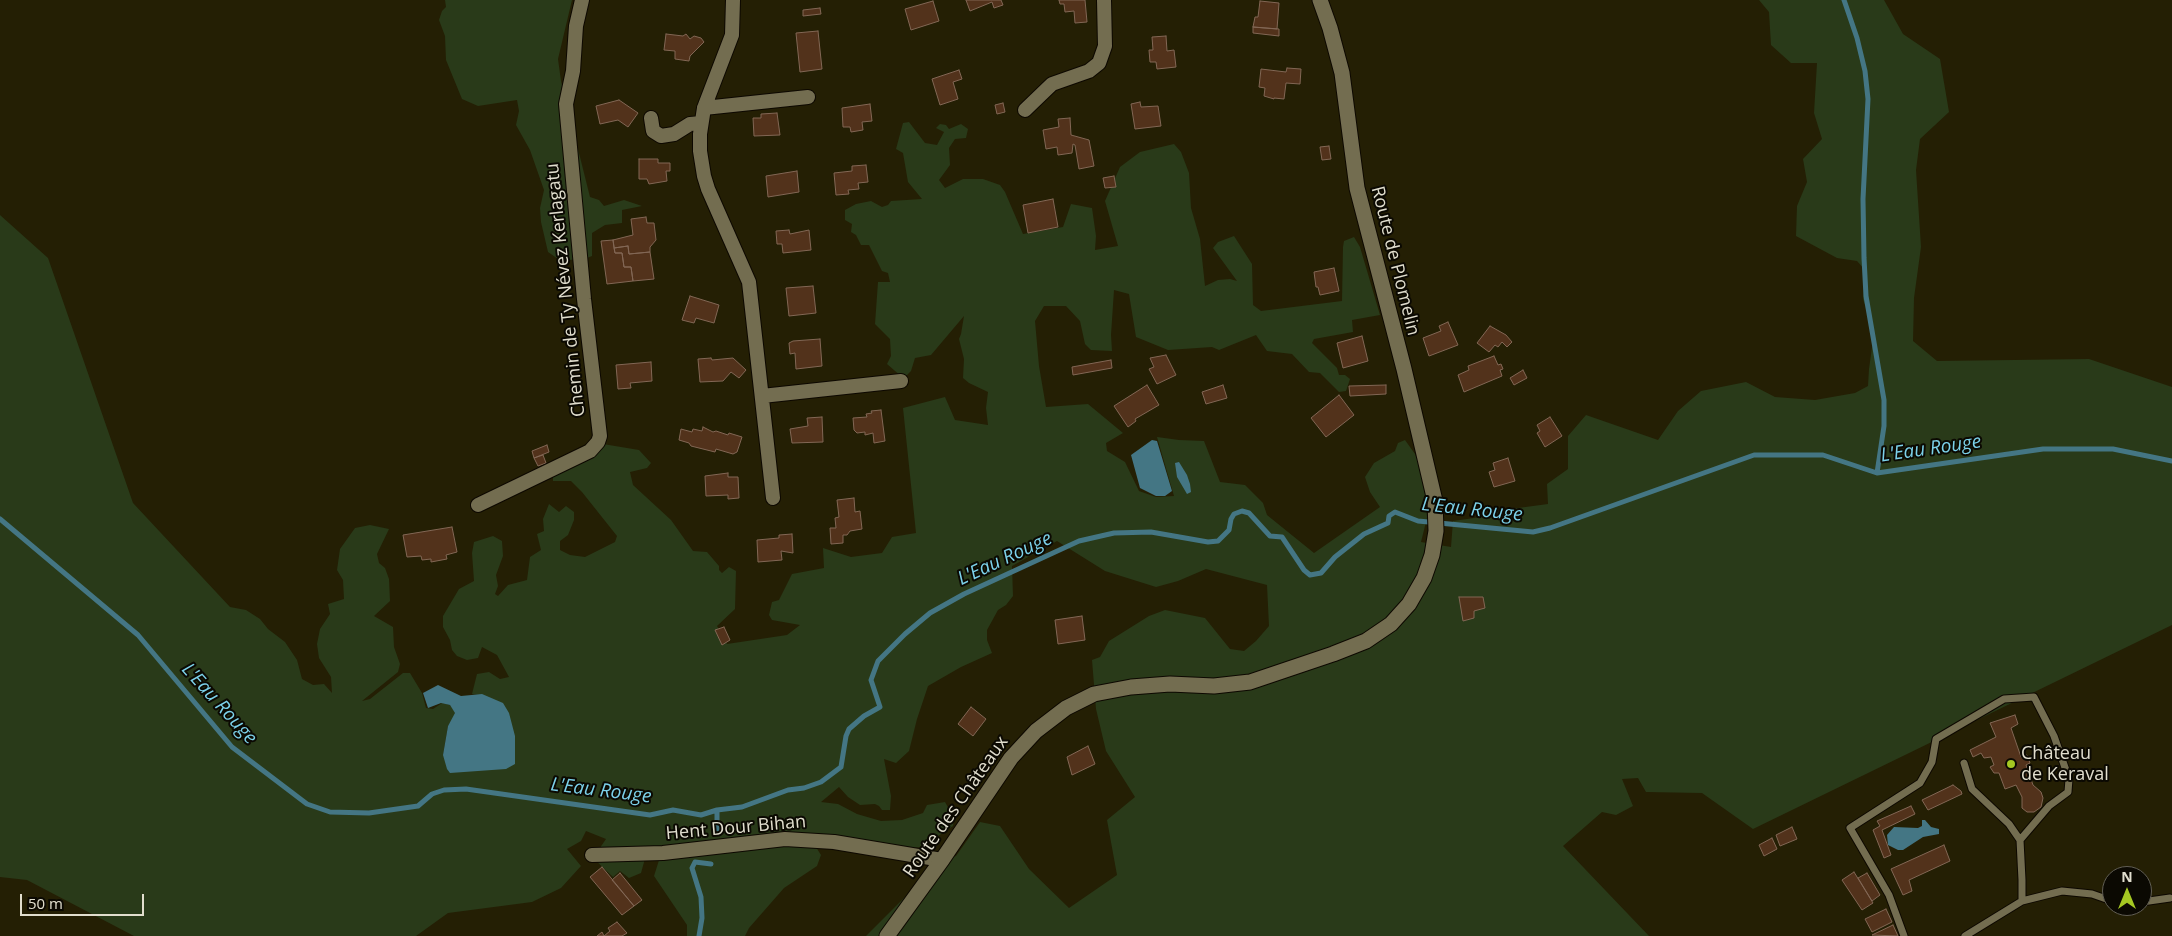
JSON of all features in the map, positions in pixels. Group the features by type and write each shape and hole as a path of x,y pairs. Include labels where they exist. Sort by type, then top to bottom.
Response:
{"street":[{"name":"Chemin de Ty Névez Kerlagatu","path":"478,505 590,450 598,442 600,436 566,111 567,92 573,71 576,26 582,0"},
{"path":"733,0 732,35 704,108 701,123 700,151 704,176 749,282 773,498"},
{"path":"1025,110 1052,84 1089,70 1098,62 1105,46 1104,0"},
{"name":"Route de Plomelin","path":"1320,0 1338,55 1346,97 1357,188 1426,462 1436,526"},
{"path":"704,108 808,97"},
{"path":"652,118 653,131 661,136 674,134 690,124 701,123"},
{"path":"762,396 901,382"},
{"name":"Route des Châteaux","path":"888,936 1011,758 1036,731 1066,708 1094,694 1131,687 1170,684 1214,686 1250,682 1366,641 1391,624 1401,614 1416,592 1430,561 1436,526"},
{"name":"Hent Dour Bihan","path":"592,855 664,853 785,839 834,842 942,860"}],"lane":[{"path":"1904,936 1889,896 1850,828 1920,783 1932,762 1936,740 2004,699 2034,697 2054,736 2069,779 2068,792 2049,806 2020,840"},
{"path":"1964,763 1972,789 2008,824 2020,840 2022,901"},
{"path":"1965,936 2022,901 2062,890 2092,894 2102,898"},
{"path":"2152,901 2170,898"}],"green space":[{"path":"445,0 572,0 558,59 561,81 590,197 599,200 604,206 624,200 642,206 622,210 622,223 605,225 592,233 592,256 561,261 548,252 541,222 540,208 544,190 530,150 516,125 519,111 517,100 478,106 462,99 446,60 445,36 439,20 442,11 446,7"},
{"path":"1759,0 1884,0 1903,34 1940,59 1949,112 1920,139 1916,170 1921,247 1914,298 1913,341 1937,361 2089,359 2172,387 2172,625 1753,829 1702,793 1646,792 1638,778 1622,779 1633,806 1616,815 1602,812 1563,846 1649,936 866,936 942,860 956,856 980,822 1000,826 1029,869 1069,908 1117,875 1107,820 1135,797 1106,751 1096,709 1092,660 1100,657 1109,641 1149,616 1165,610 1205,618 1230,649 1244,651 1269,626 1267,585 1206,569 1178,581 1156,587 1105,571 1057,541 1012,566 1013,596 1006,605 998,610 987,630 987,640 992,653 961,667 928,686 909,751 896,763 884,759 891,796 890,810 882,810 875,804 860,805 848,797 839,787 821,802 838,804 857,814 881,821 902,820 923,813 927,805 945,802 954,818 953,826 922,847 912,848 817,833 803,834 814,844 821,855 817,866 784,888 749,928 745,936 687,936 687,925 654,876 660,857 646,855 641,873 629,878 620,871 613,877 593,858 606,839 586,831 581,841 567,849 581,866 561,888 532,902 448,913 416,936 134,936 27,880 0,877 0,215 48,258 133,503 230,607 246,610 260,619 268,629 285,642 297,660 302,679 313,685 324,684 332,693 331,677 319,658 317,644 320,629 330,614 328,604 344,599 343,580 337,570 340,549 355,528 370,525 389,529 377,554 379,563 385,568 389,579 390,601 374,616 393,627 394,647 400,664 398,672 362,701 370,699 403,673 410,673 422,693 426,708 433,709 442,703 450,705 456,713 448,726 443,755 481,695 472,694 477,674 489,672 500,679 509,677 497,655 482,647 478,658 467,660 457,656 452,650 450,640 443,627 443,616 459,589 474,581 472,553 474,542 493,536 502,541 503,556 496,575 498,586 495,594 498,596 508,585 527,580 530,557 541,550 537,534 544,531 543,519 549,504 559,512 566,506 574,512 574,520 568,535 560,541 560,550 570,555 585,557 615,542 617,536 571,481 553,481 553,476 603,444 639,450 651,463 647,468 630,472 633,485 671,520 693,551 707,552 719,566 719,570 722,573 729,567 736,571 735,609 717,626 727,644 787,635 800,625 772,620 769,615 772,602 779,600 792,574 824,568 823,548 851,557 882,553 892,537 916,533 903,408 945,397 955,420 988,425 986,408 988,392 963,378 964,359 959,339 964,316 931,355 915,358 911,371 907,375 902,377 887,364 891,356 890,339 875,324 878,282 890,282 888,273 882,271 869,245 861,245 856,235 851,232 852,224 845,220 845,210 856,204 871,201 882,207 888,205 891,201 922,199 908,182 903,153 896,149 903,123 909,122 925,143 937,145 944,132 936,128 940,124 946,125 949,129 961,124 968,129 966,138 955,139 949,148 950,165 939,180 945,188 963,179 983,179 1000,185 1005,192 1023,234 1063,227 1071,204 1092,208 1096,236 1095,250 1118,246 1105,201 1120,167 1140,152 1174,144 1181,152 1189,173 1191,208 1200,239 1205,286 1218,280 1230,279 1237,281 1213,248 1218,242 1234,236 1252,264 1253,305 1261,311 1342,301 1344,241 1354,237 1360,247 1380,315 1352,320 1353,332 1314,339 1312,343 1337,368 1339,375 1345,375 1350,379 1346,391 1339,392 1320,373 1309,372 1292,354 1267,351 1256,335 1219,350 1212,347 1168,350 1136,337 1129,294 1114,290 1111,335 1112,351 1091,350 1085,344 1080,321 1066,306 1044,306 1035,321 1039,366 1046,407 1088,404 1123,433 1106,443 1107,451 1125,462 1139,491 1156,497 1174,496 1157,437 1204,441 1220,482 1245,485 1263,503 1267,515 1314,553 1380,507 1370,492 1365,477 1374,463 1395,451 1398,443 1405,440 1415,454 1422,470 1427,518 1421,542 1451,547 1453,521 1481,517 1503,510 1548,504 1547,484 1568,469 1568,436 1586,415 1658,440 1678,411 1701,391 1746,382 1775,397 1815,400 1855,393 1868,386 1874,333 1863,299 1865,270 1857,261 1837,258 1796,236 1797,206 1807,182 1803,159 1822,139 1814,113 1817,63 1791,63 1771,45 1769,12"}],"water":[{"path":"1152,440 1157,441 1172,491 1165,496 1156,496 1140,488 1131,455"},
{"path":"1179,462 1190,484 1191,492 1187,494 1177,477 1175,463"},
{"path":"438,685 461,696 482,694 503,703 509,713 515,736 515,764 506,769 450,773 443,755 448,726 455,713 450,705 441,703 428,708 423,693"},
{"path":"1922,820 1925,820 1931,827 1939,829 1939,834 1923,837 1903,850 1898,850 1888,845 1887,835 1894,827 1918,828 1922,826"}],"building":[{"path":"966,0 1001,0 1003,5 994,8 992,2 970,11"},
{"path":"1059,0 1085,0 1087,22 1075,23 1074,11 1065,12 1064,4 1060,4"},
{"path":"933,1 939,21 911,30 905,9"},
{"path":"1260,1 1279,3 1277,29 1253,27 1255,17 1258,17"},
{"path":"820,8 821,14 803,16 803,10"},
{"path":"1253,27 1279,29 1279,36 1253,33"},
{"path":"818,31 822,69 800,72 796,33"},
{"path":"666,34 683,36 686,34 690,39 694,36 701,38 704,42 690,56 689,61 675,59 675,51 664,50"},
{"path":"1166,36 1167,51 1174,50 1176,67 1157,69 1156,62 1150,62 1149,50 1153,50 1152,37"},
{"path":"1287,68 1301,69 1300,84 1286,83 1284,99 1264,96 1265,88 1259,87 1261,69 1286,72"},
{"path":"959,70 962,79 953,82 958,99 940,105 932,79"},
{"path":"619,100 638,113 628,127 618,120 600,124 596,106"},
{"path":"1140,102 1141,107 1158,106 1161,126 1135,129 1131,104"},
{"path":"1003,103 1005,112 997,114 995,105"},
{"path":"870,104 872,121 862,122 863,130 851,132 850,127 843,127 842,108"},
{"path":"777,113 780,135 754,136 753,118 761,118 761,114"},
{"path":"1070,118 1071,135 1089,140 1094,166 1079,169 1075,145 1073,144 1072,153 1058,155 1057,147 1046,149 1043,130 1059,127 1058,119"},
{"path":"1329,146 1331,159 1322,160 1320,147"},
{"path":"639,159 658,159 658,163 670,163 670,171 666,171 667,181 649,184 647,179 639,179"},
{"path":"866,165 868,182 858,183 859,189 848,190 849,194 836,195 834,173 852,171 852,166"},
{"path":"797,171 799,192 768,197 766,176"},
{"path":"1114,176 1116,187 1105,188 1103,178"},
{"path":"1053,199 1058,227 1028,233 1023,205"},
{"path":"646,217 647,223 654,223 656,240 650,247 650,252 629,254 628,246 614,248 613,240 633,235 631,219"},
{"path":"789,230 790,234 809,230 811,250 783,253 782,244 777,244 776,231"},
{"path":"613,240 615,253 622,253 624,267 631,267 633,281 607,284 601,241"},
{"path":"628,246 629,254 650,252 654,279 633,281 631,267 624,267 622,253 615,253 614,248"},
{"path":"1334,268 1339,291 1320,295 1318,287 1316,287 1314,272"},
{"path":"813,286 816,313 789,316 786,288"},
{"path":"690,296 719,305 714,323 696,318 694,323 682,320"},
{"path":"1448,322 1458,345 1429,356 1423,338 1441,331 1439,326"},
{"path":"1490,326 1506,335 1512,342 1507,347 1502,342 1498,347 1495,345 1489,352 1477,343"},
{"path":"1362,336 1368,361 1343,368 1337,343"},
{"path":"820,339 822,366 796,369 795,353 790,354 789,343"},
{"path":"1166,355 1176,375 1157,384 1149,369 1154,367 1150,358"},
{"path":"1494,356 1498,365 1501,364 1503,369 1500,370 1502,376 1464,392 1458,375 1469,370 1468,366"},
{"path":"711,358 712,360 733,358 746,370 739,378 731,372 723,381 700,382 698,359"},
{"path":"1111,360 1112,368 1073,375 1072,367"},
{"path":"651,362 652,381 630,383 631,388 618,389 616,365"},
{"path":"1523,370 1527,378 1514,385 1510,378"},
{"path":"1147,385 1159,405 1135,419 1136,421 1128,427 1114,406"},
{"path":"1223,385 1227,398 1206,404 1202,392"},
{"path":"1386,385 1386,394 1350,396 1349,386"},
{"path":"1339,395 1354,415 1326,437 1311,418"},
{"path":"881,410 885,441 874,443 873,433 865,435 865,432 857,433 854,430 853,418 867,417 866,414 872,413 871,411"},
{"path":"822,417 823,442 792,443 790,429 808,426 807,418"},
{"path":"1550,417 1562,436 1545,447 1537,433 1540,431 1537,425"},
{"path":"703,427 713,432 716,431 728,435 729,433 742,437 737,452 733,454 716,449 715,452 691,446 689,443 679,440 681,429 692,432 693,429 702,431"},
{"path":"547,445 549,452 534,458 532,451"},
{"path":"543,455 546,463 538,466 534,458"},
{"path":"1508,458 1515,481 1494,487 1489,472 1495,470 1493,463"},
{"path":"728,473 728,477 738,477 739,498 728,499 728,495 706,496 705,476"},
{"path":"854,498 855,512 860,511 862,529 850,531 847,535 843,535 843,543 831,544 830,528 836,528 835,518 839,517 837,500"},
{"path":"452,527 457,552 446,555 447,559 431,562 431,559 422,560 421,556 407,557 403,535"},
{"path":"792,534 793,553 781,551 782,560 758,562 757,540 779,538 779,535"},
{"path":"1459,597 1483,597 1485,608 1474,611 1474,618 1463,621"},
{"path":"1082,616 1085,640 1058,644 1055,620"},
{"path":"724,627 730,640 722,645 715,630"},
{"path":"971,707 986,719 973,736 958,724"},
{"name":"Château de Keraval","path":"2015,715 2018,724 2011,728 2021,757 2027,755 2030,763 2026,765 2033,785 2041,792 2043,798 2041,807 2034,812 2027,812 2022,808 2022,797 2016,785 2005,789 1999,773 1994,773 1990,767 1994,765 1991,757 1984,758 1981,753 1973,757 1970,750 1996,737 1990,723"},
{"path":"1088,746 1095,764 1072,775 1067,757"},
{"path":"1953,785 1962,794 1928,810 1922,800"},
{"path":"1911,806 1915,814 1882,830 1891,855 1884,858 1873,830 1880,826 1877,821"},
{"path":"1792,827 1797,839 1780,846 1776,835"},
{"path":"1772,838 1777,849 1764,856 1759,845"},
{"path":"1944,845 1950,861 1909,880 1912,891 1903,895 1891,869"},
{"path":"602,867 634,906 622,915 590,877"},
{"path":"1854,872 1873,903 1862,910 1842,880"},
{"path":"620,873 642,900 634,906 612,880"},
{"path":"1867,873 1880,895 1872,901 1858,878"},
{"path":"1886,909 1892,922 1872,932 1865,919"},
{"path":"617,922 627,933 622,936 604,936 610,931 608,928"},
{"path":"1893,925 1898,936 1872,935"}],"waterway":[{"path":"1844,0 1857,38 1865,71 1868,99 1863,199 1866,296 1884,400 1884,426 1877,473"},
{"name":"L'Eau Rouge","path":"0,519 138,635 232,747 307,804 330,812 369,813 418,806 432,794 444,790 466,789 650,815 673,810 701,815 717,810 742,807 788,790 804,788 821,782 841,767 849,729 864,716 880,707 871,680 878,661 905,634 930,613 964,594 1079,541 1114,533 1151,532 1208,542 1218,541 1229,530 1234,514 1242,511 1249,513 1270,536 1282,537 1304,570 1310,575 1321,573 1335,557 1364,534 1388,523 1389,516 1395,512 1418,521 1533,532 1550,528 1754,455 1823,455 1877,473 2043,449 2113,449 2172,461"},
{"path":"717,810 717,829"},
{"path":"699,936 702,918 701,897 692,868 695,862 711,864"}],"place":[{"name":"Château de Keraval","path":"2011,764"}]}
